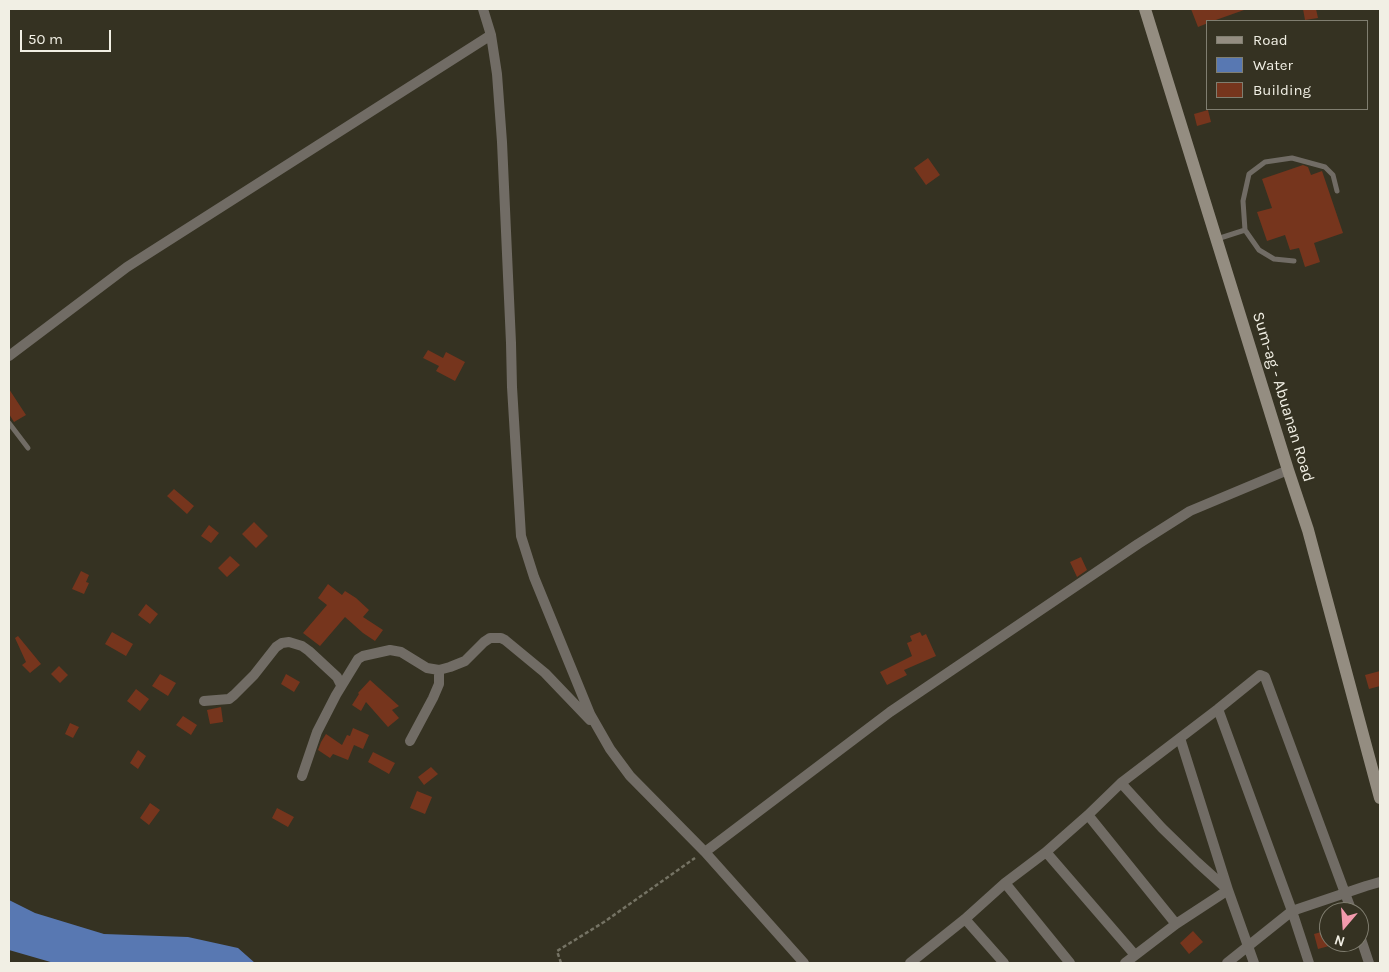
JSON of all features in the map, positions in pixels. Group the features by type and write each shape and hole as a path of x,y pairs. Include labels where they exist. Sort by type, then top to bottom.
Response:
{"main road":[{"name":"Sum-ag - Abuanan Road","path":"1145,9 1308,530 1380,798"}],"street":[{"path":"483,9 491,36 497,74 502,142 512,387 521,536 534,576 586,704 610,749 630,776 705,852 804,963"},
{"path":"9,356 127,267 491,36"},
{"path":"705,852 890,712 1138,544 1190,511 1288,470"},
{"path":"302,776 317,732 336,695 358,659 363,656 390,650 401,652 427,668 439,670 465,661 490,638 501,638 544,673 597,726"},
{"path":"204,702 229,698 234,695 254,675 276,647 282,643 289,642 302,646 316,657 337,677 342,685"},
{"path":"410,741 433,698 438,684 439,670"},
{"path":"910,963 965,919 1005,883 1046,852 1121,783 1218,710 1260,675 1265,676 1349,902"},
{"path":"1218,710 1292,911 1309,963"},
{"path":"1180,738 1228,890 1254,963"},
{"path":"1121,783 1162,828 1228,890"},
{"path":"1088,815 1176,924"},
{"path":"1046,852 1135,955"},
{"path":"1227,963 1292,911 1380,882"},
{"path":"1005,883 1070,963"},
{"path":"1126,963 1176,924 1228,890"},
{"path":"965,919 1004,963"}],"lane":[{"path":"1294,261 1274,259 1259,250 1245,230 1243,200 1249,174 1264,162 1292,158 1325,166 1334,175 1337,191"},
{"path":"1216,239 1245,230"},
{"path":"9,423 28,448"}],"path":[{"path":"561,963 557,950 604,922 705,852"}],"water":[{"path":"9,900 35,913 104,934 188,937 238,948 255,963 54,963 9,950"}],"building":[{"path":"1191,9 1244,10 1216,20 1206,20 1206,24 1198,27"},
{"path":"1303,9 1316,9 1318,18 1305,20"},
{"path":"1208,110 1211,122 1197,126 1194,114"},
{"path":"928,158 940,175 926,185 914,168"},
{"path":"1303,165 1308,167 1311,175 1322,171 1343,233 1314,243 1320,262 1305,267 1299,248 1290,250 1285,235 1267,241 1257,212 1272,208 1262,179"},
{"path":"428,350 443,358 446,352 465,362 455,381 436,371 439,366 423,358"},
{"path":"9,389 26,415 14,422 9,414"},
{"path":"174,489 194,506 187,514 167,496"},
{"path":"254,522 268,536 256,548 242,534"},
{"path":"209,525 219,533 211,543 201,536"},
{"path":"230,556 240,565 227,577 218,568"},
{"path":"1081,557 1087,570 1077,577 1070,562"},
{"path":"81,571 89,575 86,582 89,583 84,594 72,589"},
{"path":"328,584 342,595 345,591 369,610 363,617 383,630 375,641 345,617 320,646 303,633 327,605 318,598"},
{"path":"146,604 158,614 150,624 138,615"},
{"path":"112,632 133,644 126,656 105,644"},
{"path":"920,632 922,636 926,634 936,656 904,670 907,675 887,685 880,672 912,656 907,643 912,641 910,636"},
{"path":"18,636 41,664 30,673 22,665 26,662 15,638"},
{"path":"59,666 68,675 60,683 51,674"},
{"path":"1380,671 1380,686 1369,689 1365,675"},
{"path":"160,674 176,683 168,696 152,686"},
{"path":"286,674 300,682 294,692 281,684"},
{"path":"370,680 399,706 392,710 399,718 388,727 366,702 361,711 352,705 358,693"},
{"path":"136,689 149,699 140,711 127,701"},
{"path":"221,707 223,722 210,724 207,710"},
{"path":"183,716 197,725 191,735 176,725"},
{"path":"70,723 79,727 73,738 65,734"},
{"path":"353,728 369,735 363,749 354,745 348,760 333,754 330,758 318,750 326,734 342,745 347,735 350,736"},
{"path":"138,750 146,756 138,769 130,763"},
{"path":"373,752 395,763 389,774 368,762"},
{"path":"431,767 438,774 424,785 418,777"},
{"path":"417,791 432,797 425,814 410,808"},
{"path":"150,803 160,810 149,825 140,818"},
{"path":"277,808 294,817 288,827 272,818"},
{"path":"1193,931 1203,942 1189,954 1180,943"},
{"path":"1319,933 1319,949 1318,949 1314,934"}]}
